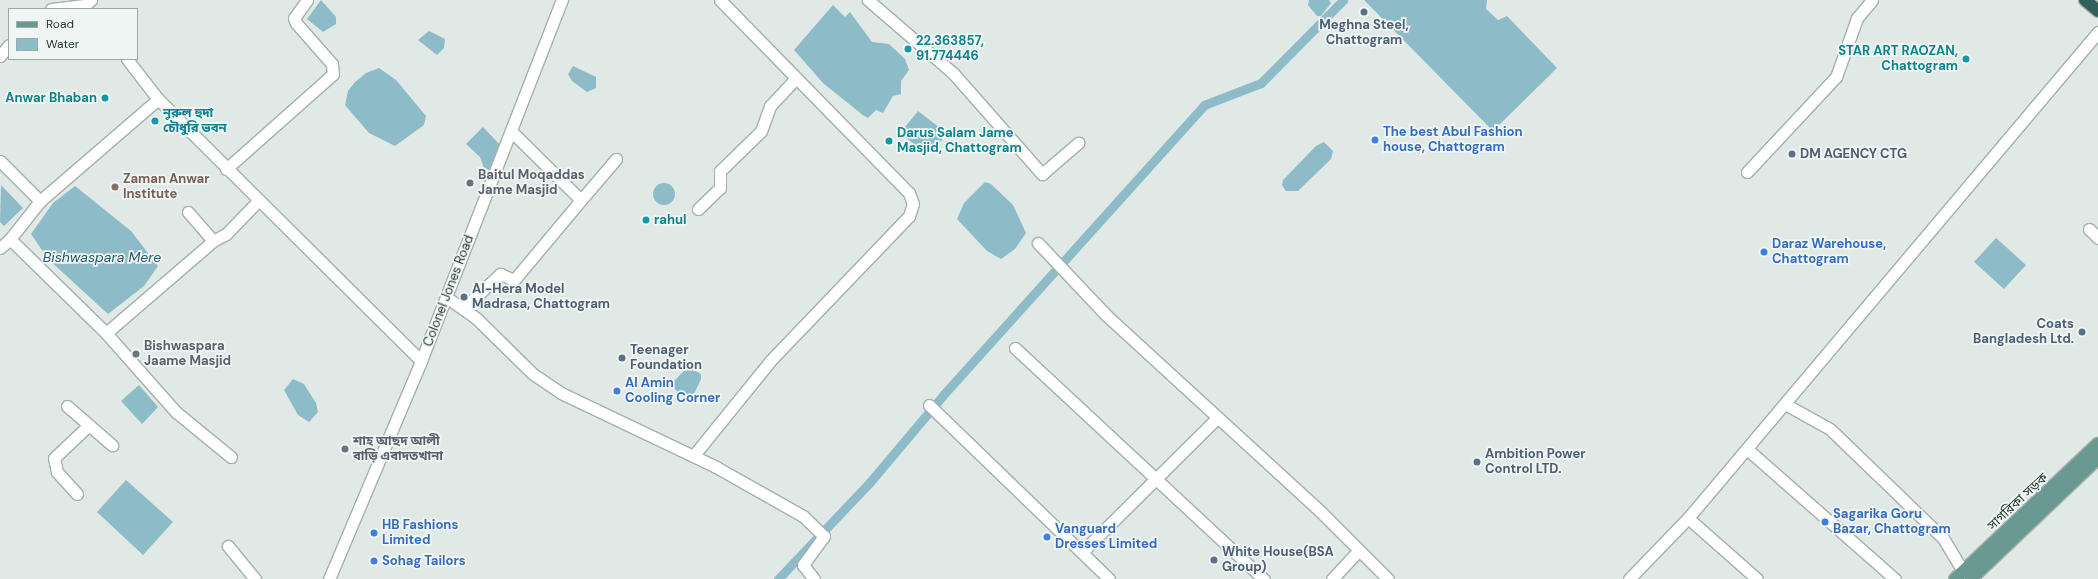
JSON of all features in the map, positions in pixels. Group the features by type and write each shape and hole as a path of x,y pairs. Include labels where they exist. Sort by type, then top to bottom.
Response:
{"highway":[{"path":"2085,0 2098,11"}],"main road":[{"name":"সাগরিকা সড়ক","path":"1963,576 2098,444"},
{"path":"1963,576 2098,458"}],"street":[{"path":"226,169 333,74 332,64 296,23 298,11 307,0"},
{"name":"Colonel Jones Road","path":"329,579 421,362 562,0"},
{"path":"694,455 770,361 909,216 913,204 909,193 720,0"},
{"path":"868,0 953,73 1038,172 1046,172 1078,142"},
{"path":"1747,172 1836,77 1857,18 1872,0"},
{"path":"58,8 85,4"},
{"path":"1629,579 1688,518 2098,32"},
{"path":"0,56 8,46"},
{"path":"128,60 158,99 226,169 260,200 421,362"},
{"path":"698,209 720,188 720,171 761,131 770,106 796,78"},
{"path":"0,248 40,202 158,99"},
{"path":"511,131 581,200"},
{"path":"464,308 500,274 514,280 616,159"},
{"path":"0,161 40,202"},
{"path":"106,333 213,241 226,234 260,200"},
{"path":"188,212 213,241"},
{"path":"2088,229 2098,238"},
{"path":"10,238 106,333 176,412 231,457"},
{"path":"1038,243 1047,256 1064,274 1216,419 1320,511 1358,551 1388,579"},
{"path":"446,297 464,308 534,374 561,393 694,455 820,532 803,565 814,579"},
{"path":"1015,348 1154,479 1264,579"},
{"path":"1785,404 1830,429 1943,538 1963,576"},
{"path":"67,406 112,445"},
{"path":"932,409 1109,579"},
{"path":"1082,552 1216,419"},
{"path":"77,494 57,472 54,458 89,425"},
{"path":"1747,449 1895,579"},
{"path":"1688,518 1757,579"},
{"path":"228,546 255,579"},
{"path":"1332,579 1358,551"}],"water":[{"path":"321,0 336,17 336,24 323,32 307,19"},
{"path":"1309,0 1329,0 1331,3 1321,16 1317,16 1308,5"},
{"path":"1364,0 1487,0 1486,9 1498,20 1507,16 1557,68 1493,131"},
{"path":"833,5 845,17 850,12 872,42 889,44 905,59 909,70 901,81 901,94 893,96 883,113 876,110 868,118 864,116 823,83 794,50"},
{"path":"429,31 445,39 444,48 437,55 418,40"},
{"path":"573,66 596,77 596,88 587,92 572,81 568,74"},
{"path":"379,68 396,80 426,116 424,125 395,146 369,133 345,105 348,91 355,82 366,73"},
{"path":"918,111 944,131 942,140 926,154 904,136 905,127"},
{"path":"483,127 501,146 490,170 484,168 480,157 466,144"},
{"path":"1324,142 1333,151 1331,159 1298,191 1286,191 1282,185 1283,180 1316,146"},
{"path":"985,182 991,184 1013,205 1026,233 1015,249 1001,259 987,251 957,219 964,203"},
{"path":"664,183 672,186 675,194 672,202 664,205 656,202 653,194 656,186"},
{"path":"1,185 23,208 4,226 0,222"},
{"name":"Bishwaspara Mere","path":"75,186 131,231 158,266 144,286 108,314 48,259 31,234 53,203"},
{"path":"1996,238 2026,265 2004,289 1974,262"},
{"path":"688,367 701,374 701,379 694,394 684,397 670,385"},
{"path":"293,379 304,384 316,403 318,412 309,422 298,415 284,390"},
{"path":"139,385 158,407 142,424 121,401"},
{"path":"126,480 173,522 143,555 97,512"}],"waterway":[{"path":"778,579 870,482 944,394 1204,105 1261,83 1343,0"}],"place":[{"name":"Meghna Steel, Chattogram","path":"1364,12"},
{"name":"22.363857, 91.774446","path":"908,49"},
{"name":"STAR ART RAOZAN, Chattogram","path":"1966,59"},
{"name":"Anwar Bhaban","path":"105,98"},
{"name":"নুরুল হুদা চৌধুরি ভবন","path":"155,121"},
{"name":"The best Abul Fashion house, Chattogram","path":"1375,140"},
{"name":"Darus Salam Jame Masjid, Chattogram","path":"889,141"},
{"name":"DM AGENCY CTG","path":"1792,154"},
{"name":"Baitul Moqaddas Jame Masjid","path":"470,183"},
{"name":"Zaman Anwar Institute","path":"115,187"},
{"name":"rahul","path":"646,220"},
{"name":"Daraz Warehouse, Chattogram","path":"1764,252"},
{"name":"Al-Hera Model Madrasa, Chattogram","path":"464,297"},
{"name":"Coats Bangladesh Ltd.","path":"2082,332"},
{"name":"Bishwaspara Jaame Masjid","path":"136,354"},
{"name":"Teenager Foundation","path":"622,358"},
{"name":"Al Amin Cooling Corner","path":"617,391"},
{"name":"শাহ আছদ আলী বাড়ি এবাদতখানা","path":"345,449"},
{"name":"Ambition Power Control LTD.","path":"1477,462"},
{"name":"Sagarika Goru Bazar, Chattogram","path":"1825,522"},
{"name":"HB Fashions Limited","path":"374,533"},
{"name":"Vanguard Dresses Limited","path":"1047,537"},
{"name":"White House(BSA Group)","path":"1214,560"},
{"name":"Sohag Tailors","path":"374,561"}]}
